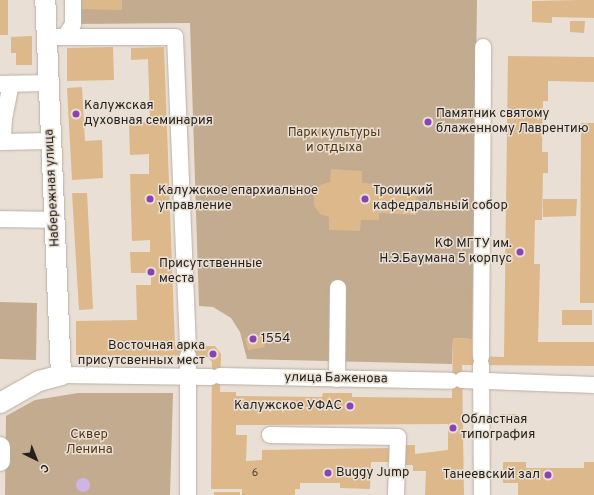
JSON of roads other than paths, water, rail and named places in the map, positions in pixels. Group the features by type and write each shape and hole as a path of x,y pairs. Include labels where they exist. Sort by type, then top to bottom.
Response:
{"main road":[{"name":"Набережная улица","path":"45,0 56,37 49,83 61,375"},
{"path":"0,403 39,381 61,375"},
{"path":"0,447 0,462"}],"street":[{"path":"56,37 73,24 73,0"},
{"path":"56,37 175,37 188,351 188,495"},
{"path":"482,495 481,361 483,47"},
{"path":"49,83 5,84 4,119 1,142 51,141"},
{"path":"0,219 55,220"},
{"path":"337,379 338,288"},
{"name":"улица Баженова","path":"61,375 457,380 594,386"},
{"path":"270,435 398,436 396,495"}],"place":[{"name":"Калужская духовная семинария","path":"76,114"},
{"name":"Памятник святому блаженному Лаврентию","path":"428,122"},
{"name":"Калужское епархиальное управление","path":"150,199"},
{"name":"Троицкий кафедральный собор","path":"365,199"},
{"name":"КФ МГТУ им. Н.Э.Баумана 5 корпус","path":"520,252"},
{"name":"Присутственные места","path":"151,272"},
{"name":"1554","path":"253,339"},
{"name":"Восточная арка присутсвенных мест","path":"213,354"},
{"name":"Калужское УФАС","path":"350,406"},
{"name":"Областная типография","path":"453,428"},
{"name":"Buggy Jump","path":"328,473"},
{"name":"Танеевский зал","path":"548,475"}],"park label":[{"name":"Парк культуры и отдыха","path":"334,142"},
{"name":"Сквер Ленина","path":"89,444"}]}
